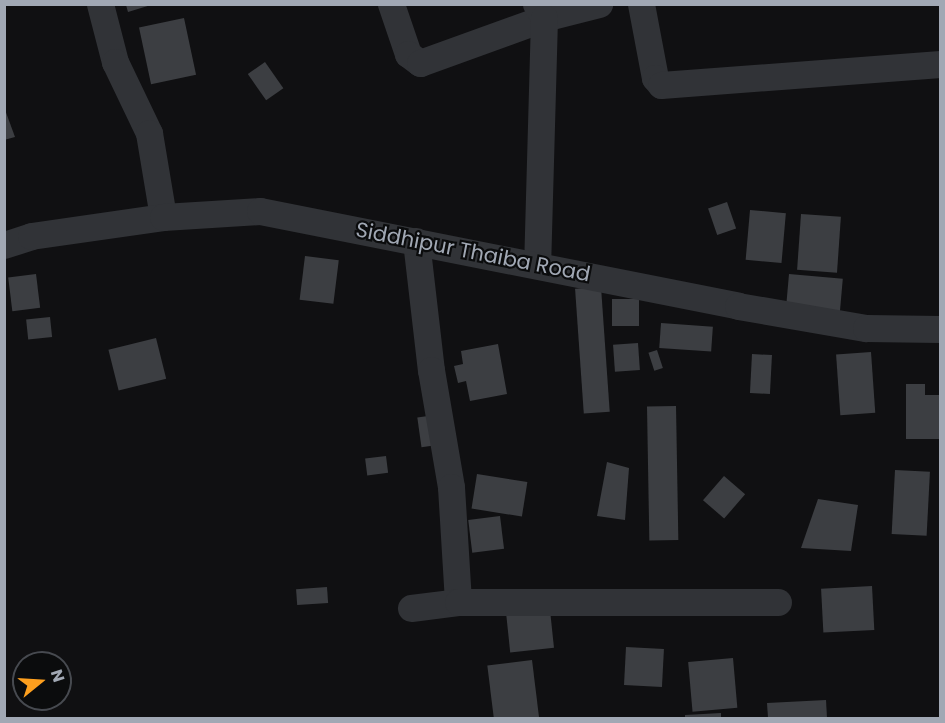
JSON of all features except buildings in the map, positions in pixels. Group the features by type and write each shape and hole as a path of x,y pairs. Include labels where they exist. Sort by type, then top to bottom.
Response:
{"street":[{"path":"100,4 115,62 149,133 163,217"},
{"path":"391,4 408,54 420,63 540,11 599,4"},
{"path":"640,4 655,78 661,85 940,64"},
{"path":"537,264 540,11"},
{"name":"Siddhipur Thaiba Road","path":"4,245 31,236 163,217 260,211 866,328 940,329"},
{"path":"416,241 431,370 451,487 458,602"},
{"path":"411,608 458,602 778,602"}]}
